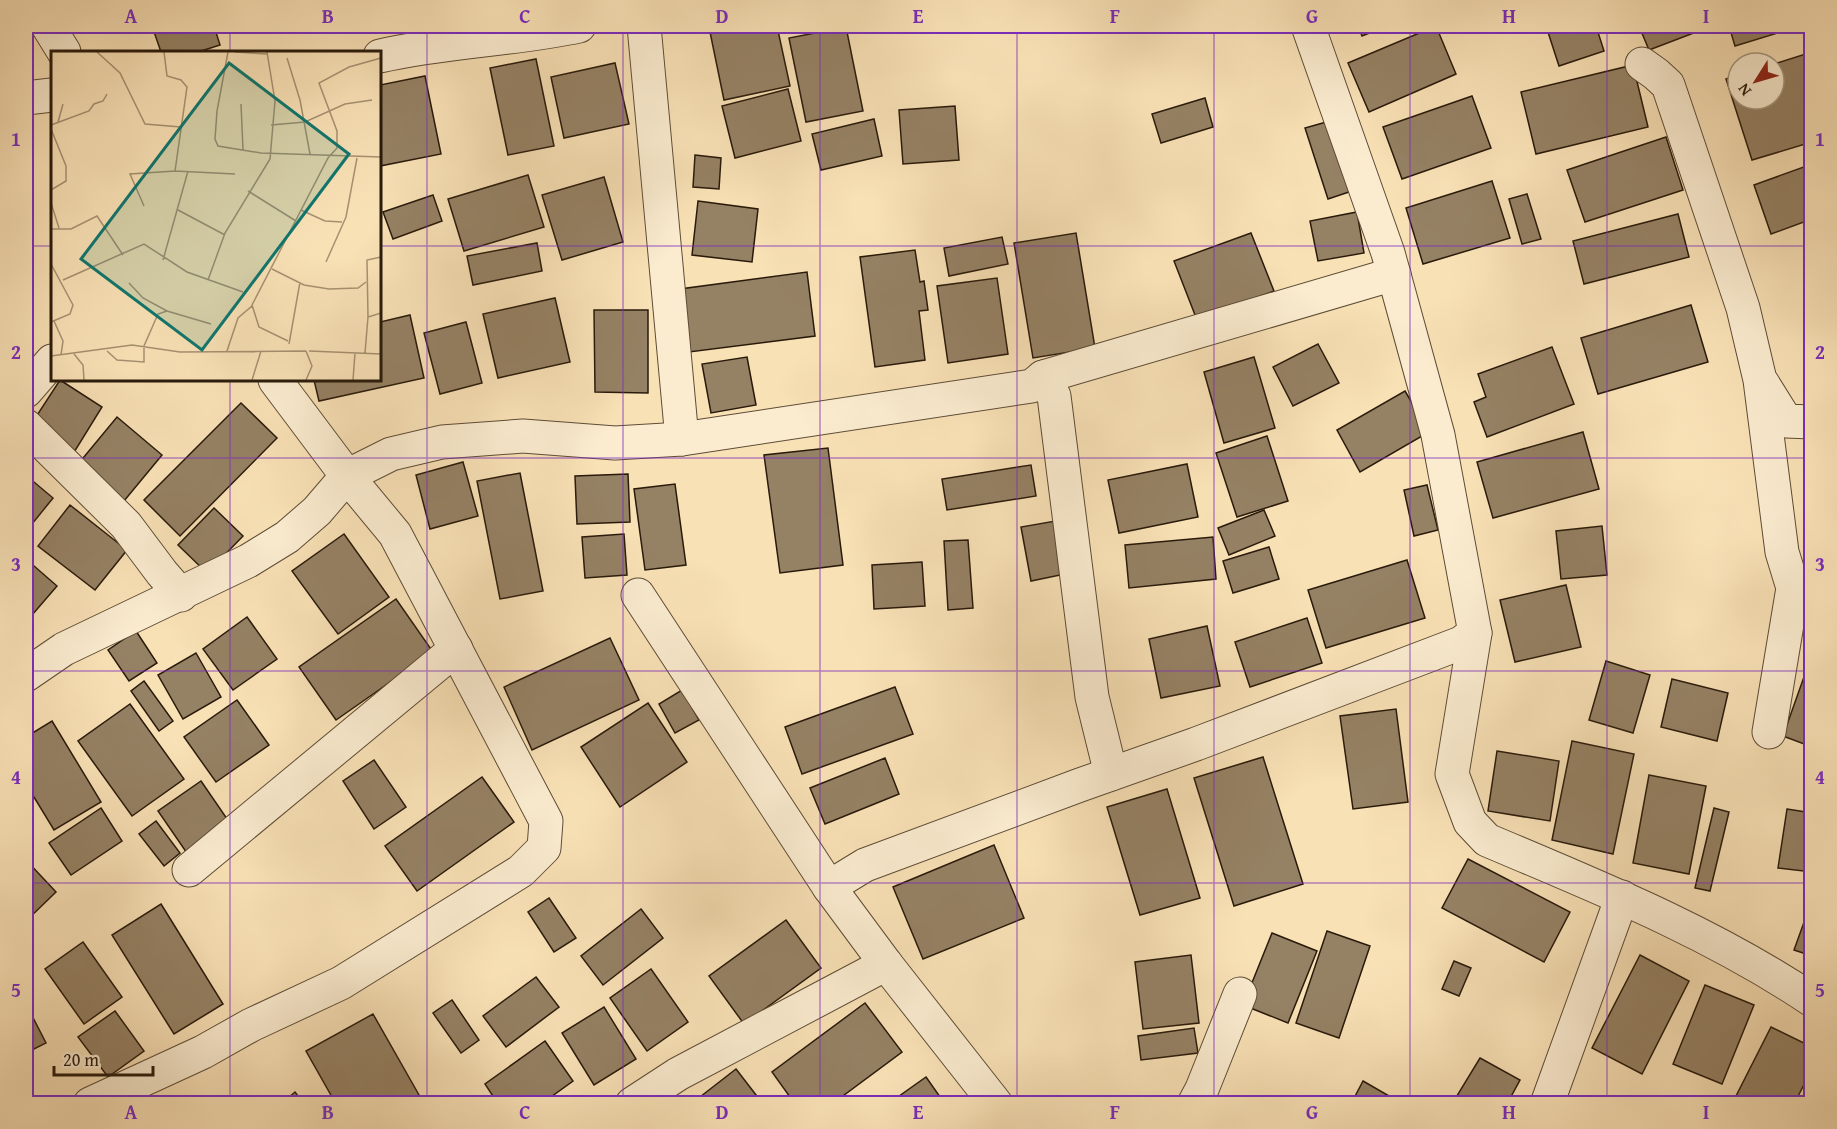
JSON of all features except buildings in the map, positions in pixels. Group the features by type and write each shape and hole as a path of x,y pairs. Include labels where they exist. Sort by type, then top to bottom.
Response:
{"street":[{"path":"48,26 63,51"},
{"path":"644,26 682,439"},
{"path":"1308,26 1388,253 1438,435 1475,633 1452,774 1470,822 1487,840 1622,897 1707,937 1812,1000"},
{"path":"381,56 417,48 562,27"},
{"path":"1642,64 1668,86 1743,308 1760,380 1782,552 1792,588 1769,732"},
{"path":"26,98 51,95"},
{"path":"26,675 64,649 248,561 287,537 317,511 347,476 391,454 442,442 523,436 615,443 682,439 1032,386 1043,376 1394,274"},
{"path":"26,391 51,362"},
{"path":"1043,376 1054,396 1092,697 1111,774"},
{"path":"1760,380 1786,421 1812,422"},
{"path":"90,1104 341,983 521,871 544,848 546,821 395,534 347,476 275,381"},
{"path":"26,426 126,525 181,595"},
{"path":"638,595 829,887 996,1104"},
{"path":"829,887 865,865 1461,644 1475,633"},
{"path":"189,870 456,649"},
{"path":"1547,1104 1622,897"},
{"path":"632,1104 678,1074 886,964"},
{"path":"1194,1104 1240,994"}]}
